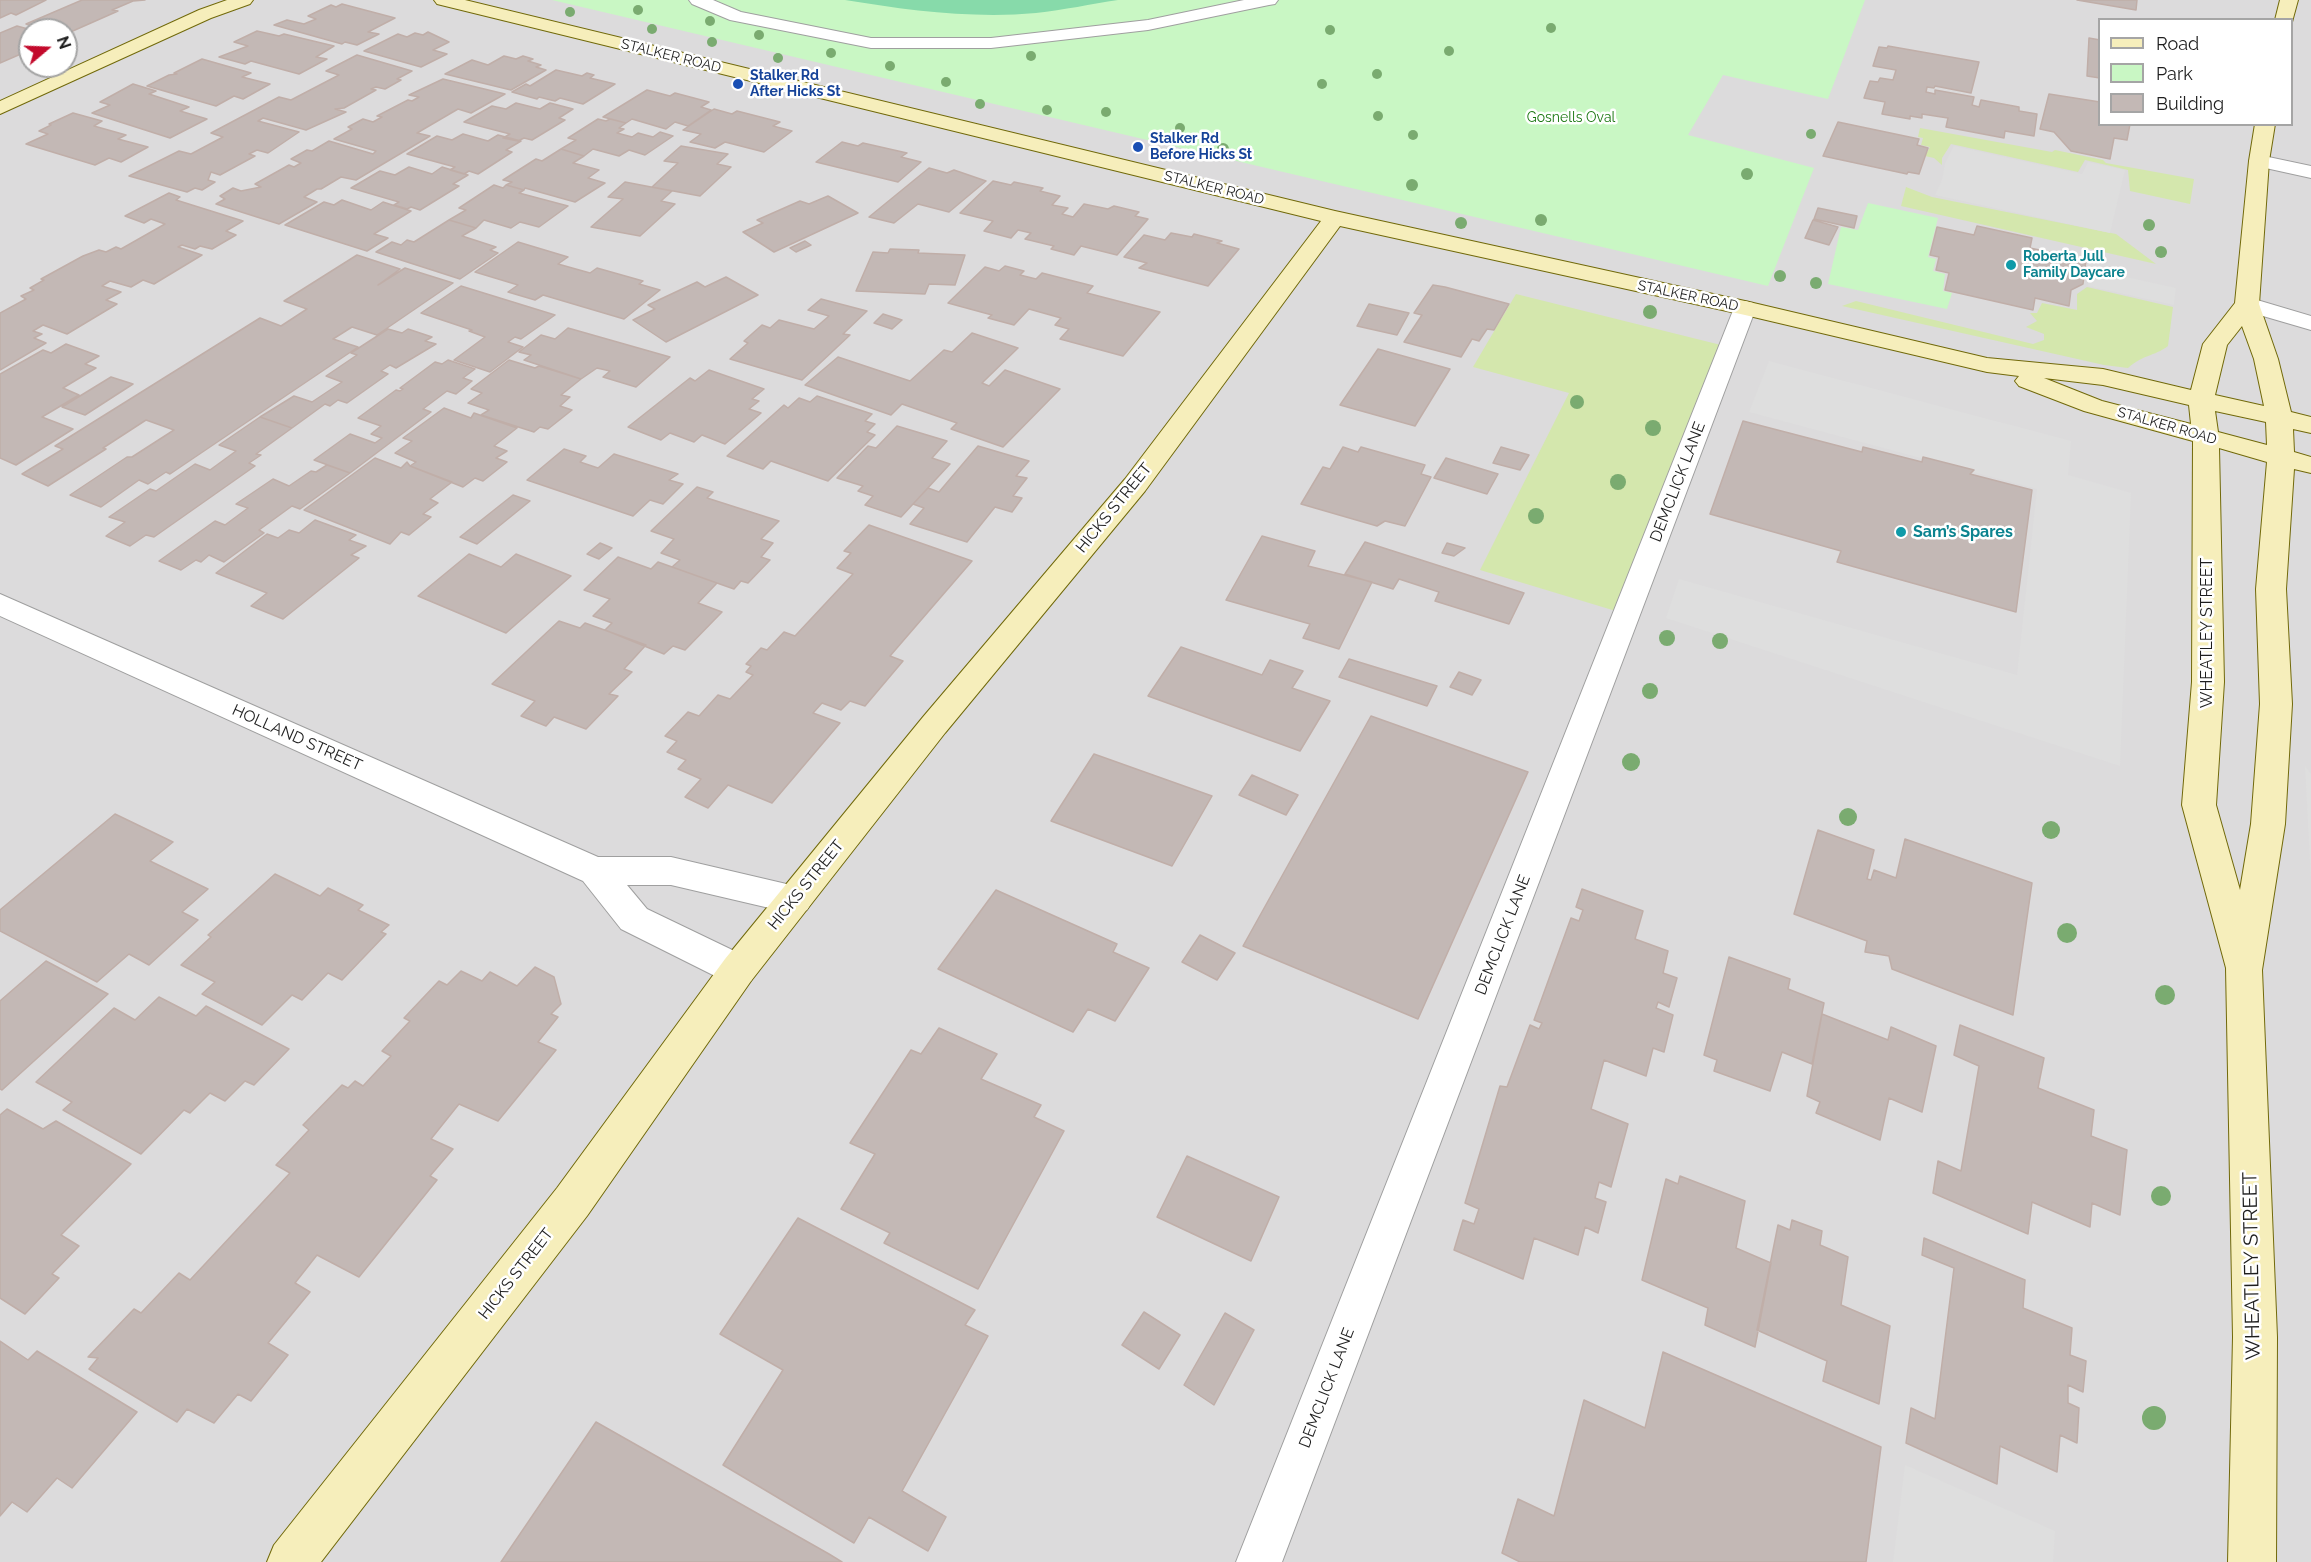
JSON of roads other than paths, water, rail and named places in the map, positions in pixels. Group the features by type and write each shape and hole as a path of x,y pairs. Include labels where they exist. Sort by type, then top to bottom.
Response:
{"main road":[{"path":"205,14 221,0"},
{"path":"0,108 205,14 244,0"},
{"name":"STALKER ROAD","path":"442,0 1335,218 1745,308 1987,365 2103,377 2311,425"},
{"path":"2284,18 2289,0"},
{"name":"WHEATLEY STREET","path":"2252,1562 2255,1337 2244,970 2268,824 2276,704 2271,589 2281,459 2279,417 2266,359 2247,304 2259,161 2265,126"},
{"name":"HICKS STREET","path":"291,1562 572,1202 738,970 934,725 1135,485 1335,218"},
{"name":"WHEATLEY STREET","path":"2244,970 2199,805 2208,682 2206,438 2201,399 2215,344 2247,304"},
{"name":"STALKER ROAD","path":"1987,365 2093,406 2281,459 2311,465"}],"street":[{"name":"HOLLAND STREET","path":"0,604 595,871 671,871 795,900"},
{"name":"HOLLAND STREET","path":"595,871 634,919 738,970"}],"lane":[{"path":"698,0 736,16 871,43 991,43 1148,25 1269,0"},
{"path":"2259,161 2311,172"},
{"path":"2247,304 2311,323"},
{"name":"DEMCLICK LANE","path":"1259,1562 1745,308"}],"place":[{"name":"Stalker Rd After Hicks St","path":"738,84"},
{"name":"Stalker Rd Before Hicks St","path":"1138,147"},
{"name":"Roberta Jull Family Daycare","path":"2011,265"},
{"name":"Sam’s Spares","path":"1901,532"}],"park label":[{"name":"Gosnells Oval","path":"1571,118"}]}
